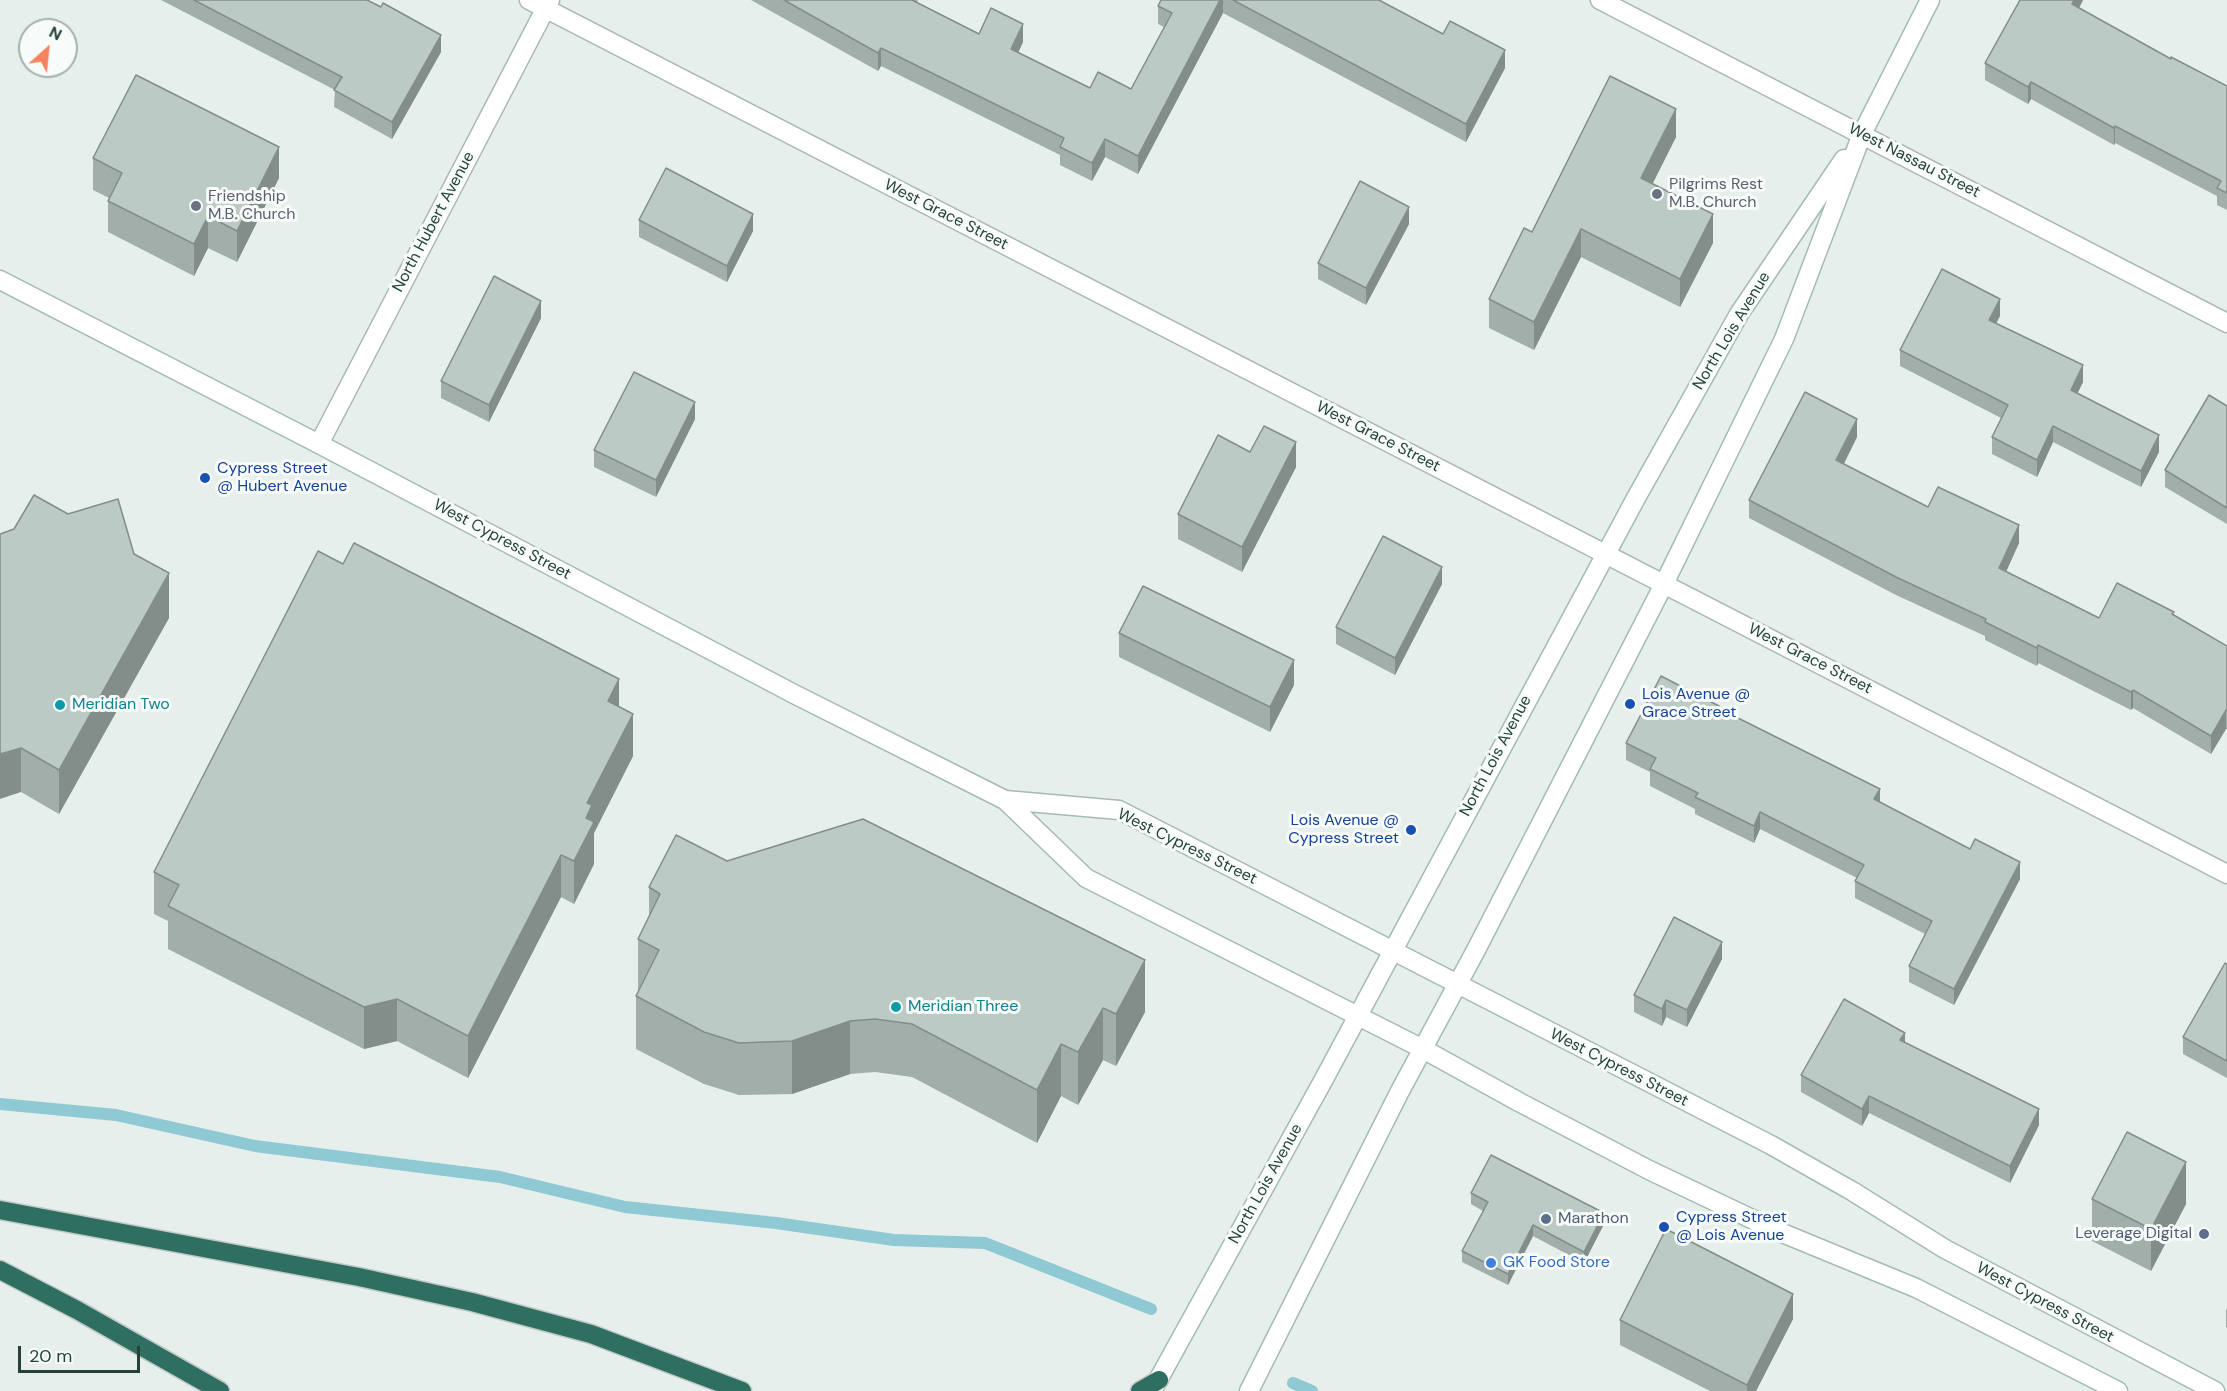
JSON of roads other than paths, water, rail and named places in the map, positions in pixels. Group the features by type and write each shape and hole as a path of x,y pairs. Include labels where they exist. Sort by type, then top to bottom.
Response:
{"highway":[{"path":"0,1210 359,1277 472,1302 591,1334 742,1391"},
{"path":"0,1270 220,1391"},
{"path":"1140,1391 1155,1385"}],"street":[{"name":"West Grace Street","path":"529,0 548,4 1604,554 2227,874"},
{"name":"West Nassau Street","path":"1600,0 2227,323"},
{"name":"North Lois Avenue","path":"1249,1391 1664,584 1784,339 1862,134 1930,0"},
{"name":"North Hubert Avenue","path":"318,444 548,4"},
{"name":"North Lois Avenue","path":"1155,1385 1358,1016 1604,554 1739,314 1862,134"},
{"name":"West Cypress Street","path":"0,280 794,693 1005,800 1086,878 1423,1049 1649,1170 1775,1230 1916,1288 2118,1391"},
{"name":"West Cypress Street","path":"1005,800 1119,810 1771,1145 1852,1191 1945,1249 2215,1391"}],"waterway":[{"path":"0,1104 116,1115 255,1146 500,1177 625,1207 776,1223 894,1240 985,1243 1151,1309"},
{"path":"1293,1383 1312,1391"}],"place":[{"name":"Pilgrims Rest M.B. Church","path":"1657,194"},
{"name":"Friendship M.B. Church","path":"196,206"},
{"name":"Cypress Street @ Hubert Avenue","path":"205,478"},
{"name":"Lois Avenue @ Grace Street","path":"1630,704"},
{"name":"Meridian Two","path":"60,705"},
{"name":"Lois Avenue @ Cypress Street","path":"1411,830"},
{"name":"Meridian Three","path":"896,1007"},
{"name":"Marathon","path":"1546,1219"},
{"name":"Cypress Street @ Lois Avenue","path":"1664,1227"},
{"name":"Leverage Digital","path":"2204,1234"},
{"name":"GK Food Store","path":"1491,1263"}]}
